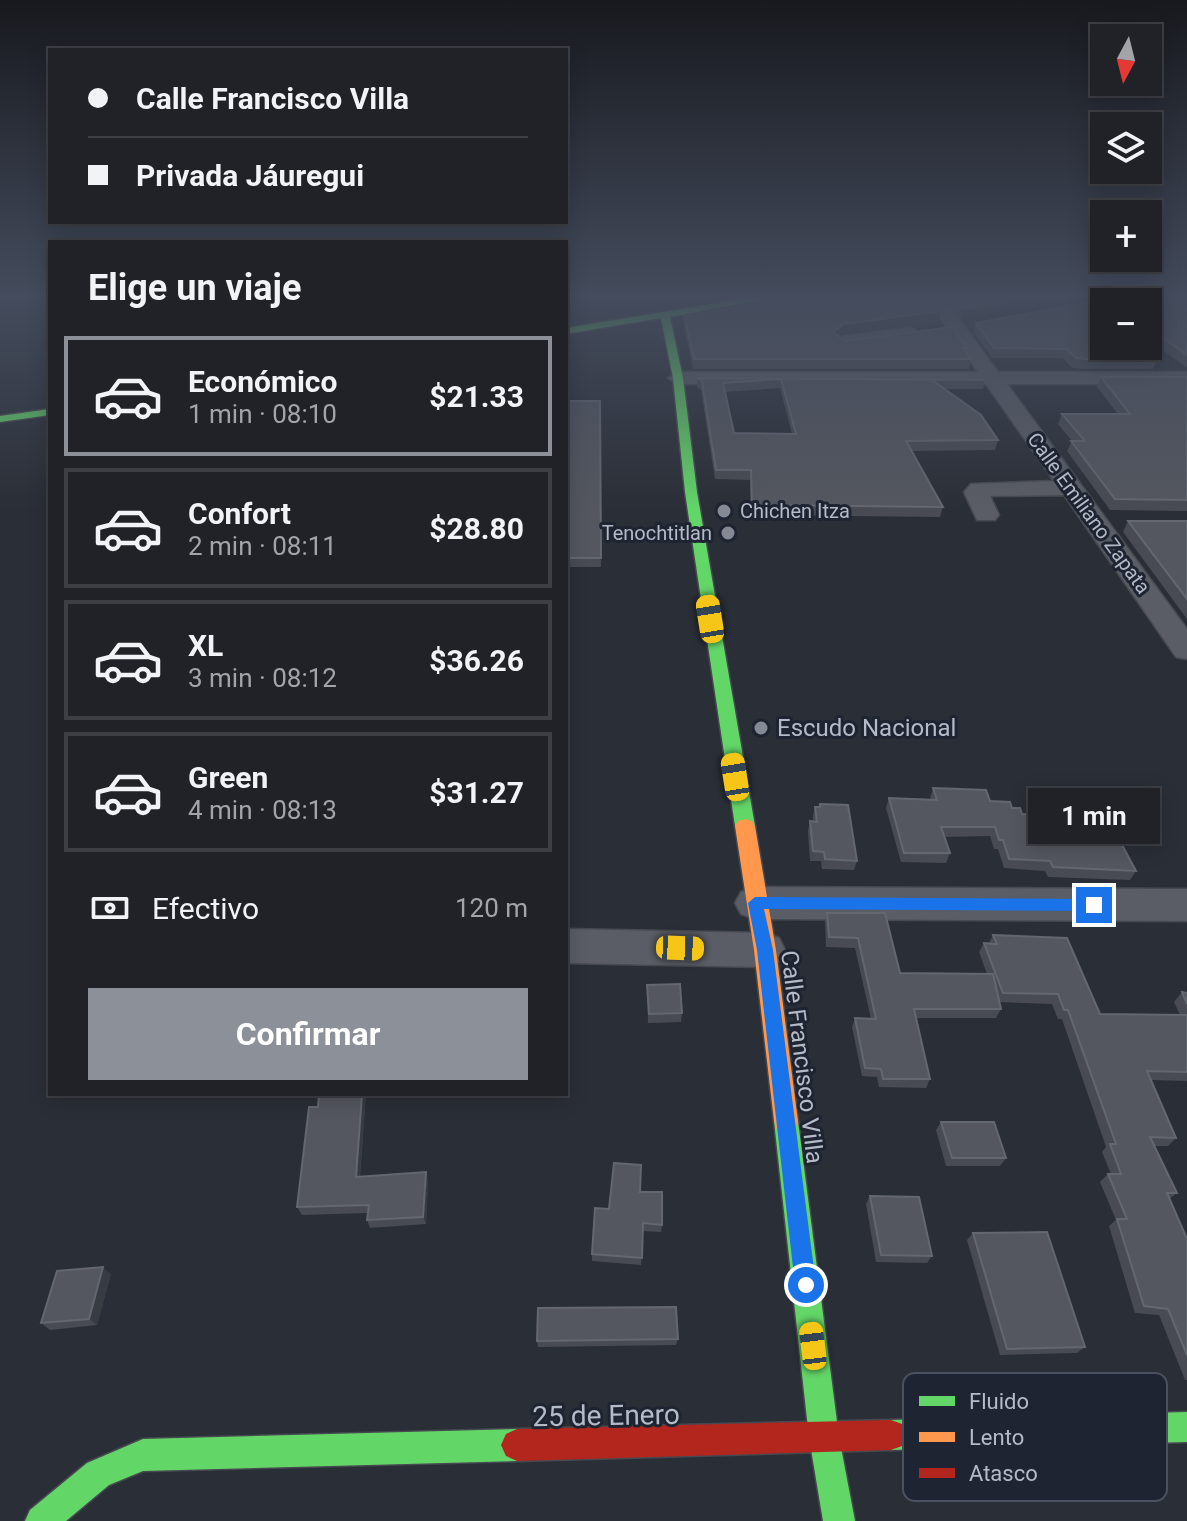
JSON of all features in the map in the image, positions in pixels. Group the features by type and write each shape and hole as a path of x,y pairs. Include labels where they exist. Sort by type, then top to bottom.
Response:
{"street":[{"name":"Calle Francisco Villa","path":"677,369 691,492 765,950 824,1437 839,1521"},
{"name":"Calle Emiliano Zapata","path":"988,369 1187,650"},
{"path":"678,378 1183,378"},
{"path":"0,401 48,394"},
{"path":"0,419 48,412"},
{"path":"986,515 976,492 980,489 1072,488"},
{"path":"1096,521 1126,521"},
{"path":"1157,607 1187,607"},
{"path":"755,903 1187,905"},
{"path":"568,946 765,950"},
{"name":"25 de Enero","path":"1167,1428 1187,1427"},
{"name":"25 de Enero","path":"44,1518 98,1474 143,1455 903,1435"}],"building":[{"path":"1101,377 1187,377 1187,500 1115,499 1071,441 1085,441 1062,414 1130,414"},
{"path":"697,378 985,380 932,380 981,415 998,440 906,441 943,507 752,505 751,470 716,470 702,381","holes":["781,379 796,434 734,433 723,383"]},
{"path":"568,401 600,401 601,558 568,558"},
{"path":"1128,521 1187,521 1187,599"},
{"path":"933,788 986,790 990,801 1010,802 1012,808 1020,808 1022,814 1044,816 1048,828 1114,830 1136,871 1053,867 1050,861 1009,859 995,827 941,827 950,853 904,853 889,798 937,800"},
{"path":"820,804 848,805 857,861 825,859 824,852 813,851 810,821 817,822 815,807 820,807"},
{"path":"827,913 885,913 900,973 993,974 1001,1009 914,1009 930,1079 883,1079 881,1069 865,1068 855,1018 876,1019 858,938 829,937"},
{"path":"993,935 1067,938 1100,1014 1187,1015 1187,1072 1147,1071 1176,1138 1150,1137 1177,1193 1167,1193 1187,1239 1187,1355 1168,1309 1144,1306 1117,1219 1127,1219 1108,1174 1121,1174 1110,1144 1116,1144 1068,1010 1064,1010 1058,994 1003,993 984,943 997,944"},
{"path":"680,984 682,1013 649,1014 647,985"},
{"path":"319,1096 362,1096 356,1177 426,1172 423,1217 367,1220 369,1205 297,1207 309,1107 318,1107"},
{"path":"941,1122 994,1122 1006,1158 952,1158"},
{"path":"614,1163 641,1165 640,1192 662,1192 662,1225 643,1223 642,1258 592,1254 595,1208 609,1209"},
{"path":"870,1196 919,1197 932,1256 881,1255"},
{"path":"1047,1232 1085,1347 1007,1349 973,1233"},
{"path":"103,1267 89,1319 41,1323 57,1271"},
{"path":"676,1307 678,1339 537,1341 538,1308"}],"traffic: fast":[{"path":"676,369 691,492 745,826"},
{"path":"0,419 48,412"},
{"path":"786,1121 824,1437 839,1521"},
{"path":"1167,1428 1187,1427"},
{"path":"891,1435 903,1435"},
{"path":"41,1521 98,1474 143,1455 517,1445"}],"traffic: slow":[{"path":"745,826 765,950 786,1121"}],"traffic: jam":[{"path":"517,1445 891,1435"}],"place":[{"name":"Chichen Itza","path":"724,511"},
{"name":"Tenochtitlan","path":"728,533"},
{"name":"Escudo Nacional","path":"761,728"}],"route":[{"path":"806,1285 765,950 755,903 1094,905"}]}
